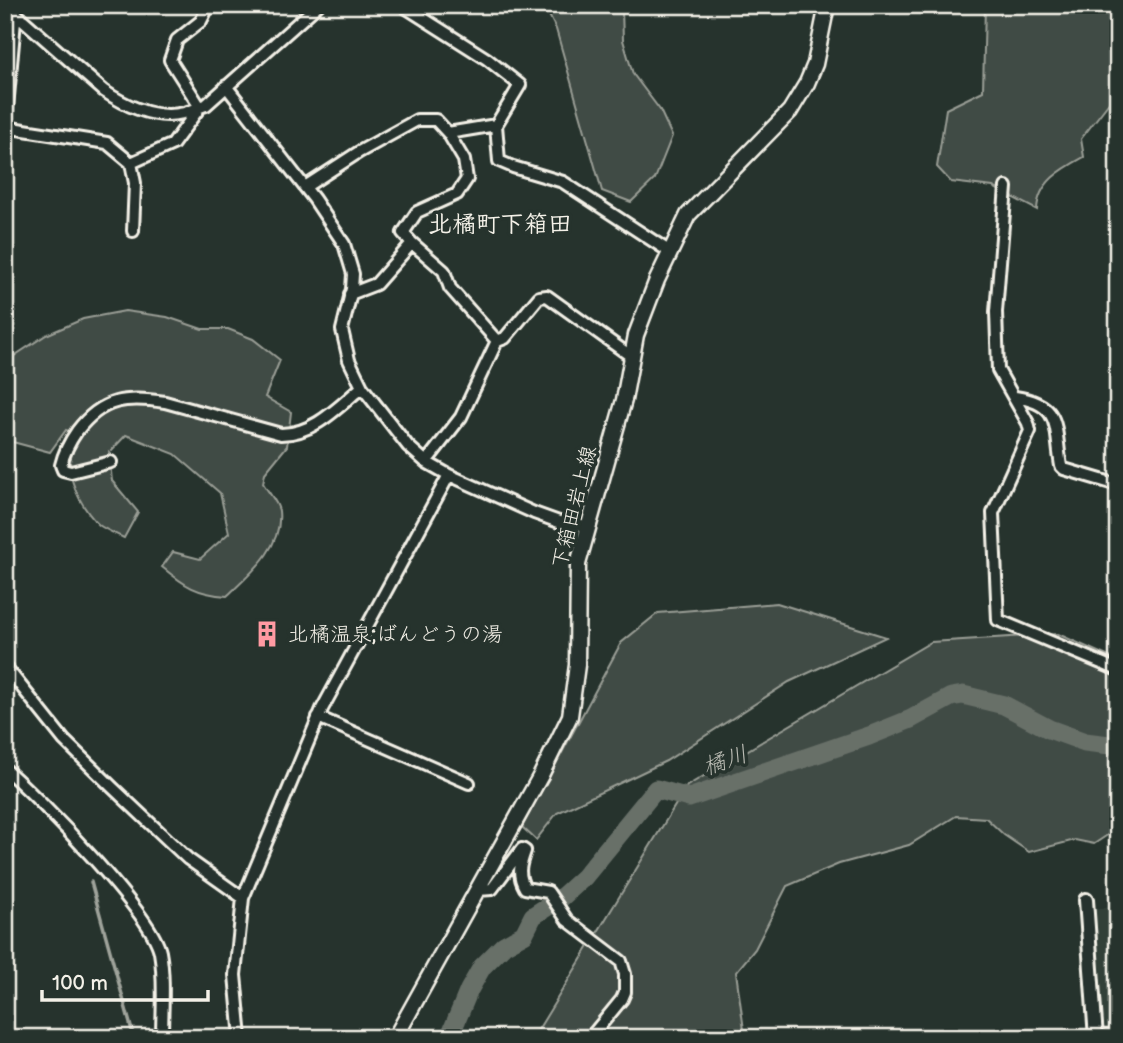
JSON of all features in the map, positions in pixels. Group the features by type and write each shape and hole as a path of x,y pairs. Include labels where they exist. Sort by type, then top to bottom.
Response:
{"main road":[{"name":"下箱田岩上線","path":"395,1038 478,891 570,716 577,665 578,564 624,400 636,335 657,280 688,215 790,111 807,83 818,53 827,5"}],"street":[{"path":"6,5 16,9 104,91 122,103 158,114 183,114 206,105 318,5"},
{"path":"200,107 170,60 177,40 201,21 209,5"},
{"path":"402,5 487,59 520,85 496,125 499,161 564,182 667,250"},
{"path":"16,9 5,128 107,143 131,163 135,183 133,231"},
{"path":"226,86 305,187 344,244 353,274 342,330 349,360 362,387 408,446 426,462 449,475 534,513 559,522 588,526"},
{"path":"131,163 173,144 200,107"},
{"path":"305,187 359,152 418,120 436,120 448,133 464,160 467,179 457,194 417,212 403,233 444,271 450,288 497,341"},
{"path":"448,133 496,125"},
{"path":"1006,187 996,312 999,370 1030,431 993,513 998,621 1118,670"},
{"path":"350,294 376,284 412,243"},
{"path":"426,462 461,417 497,341 505,338 539,297 547,296 632,357"},
{"path":"111,462 71,472 63,470 61,465 71,440 86,419 97,409 110,403 146,399 165,402 290,433 301,432 317,424 362,387"},
{"path":"1015,397 1037,402 1052,414 1059,438 1061,466 1064,469 1118,485"},
{"path":"241,1038 235,975 243,898 318,717 449,475"},
{"path":"5,666 64,740 113,788 188,859 243,898"},
{"path":"318,717 470,783"},
{"path":"5,769 108,876 153,933 160,951 162,1038"},
{"path":"478,891 492,889 522,849 525,851 519,878 525,888 548,892 567,919 621,961 625,974 625,992 590,1038"},
{"path":"1086,900 1096,1038"}],"shaded area":[{"path":"544,5 631,5 622,9 623,40 633,74 660,110 672,136 655,179 631,202 602,191 556,29"},
{"path":"985,5 1118,5 1118,91 1081,139 1084,157 1047,184 1038,200 1037,210 993,187 951,182 937,167 946,109 983,91"},
{"path":"125,311 167,317 202,329 228,329 253,339 280,360 265,397 291,412 287,446 265,473 263,483 275,500 279,511 279,524 276,537 263,559 227,596 192,588 162,567 173,552 200,559 229,533 220,493 175,454 126,435 109,453 112,481 138,512 124,538 99,525 75,490 70,462 80,435 66,430 50,452 5,440 5,362 46,335 83,319"},
{"path":"777,603 886,637 789,682 666,761 557,813 536,840 522,827 621,643 658,613"},
{"path":"1058,634 1118,661 1118,828 1094,844 1075,840 1029,852 1004,835 986,818 956,816 909,845 839,864 787,886 755,949 736,972 744,1030 750,1038 533,1038 687,786 931,642"},
{"path":"1118,907 1118,1038 1100,1038 1093,909"}],"waterway":[{"name":"橘川","path":"449,1038 482,967 504,945 524,934 533,916 562,897 584,877 656,789 689,798 869,736 911,719 951,697 963,695 1004,705 1049,729 1085,742 1118,746"},
{"path":"91,882 134,1038"}],"place":[{"name":"北橘温泉;ばんどうの湯","path":"267,634"}],"district":[{"name":"北橘町下箱田","path":"500,224"}]}
